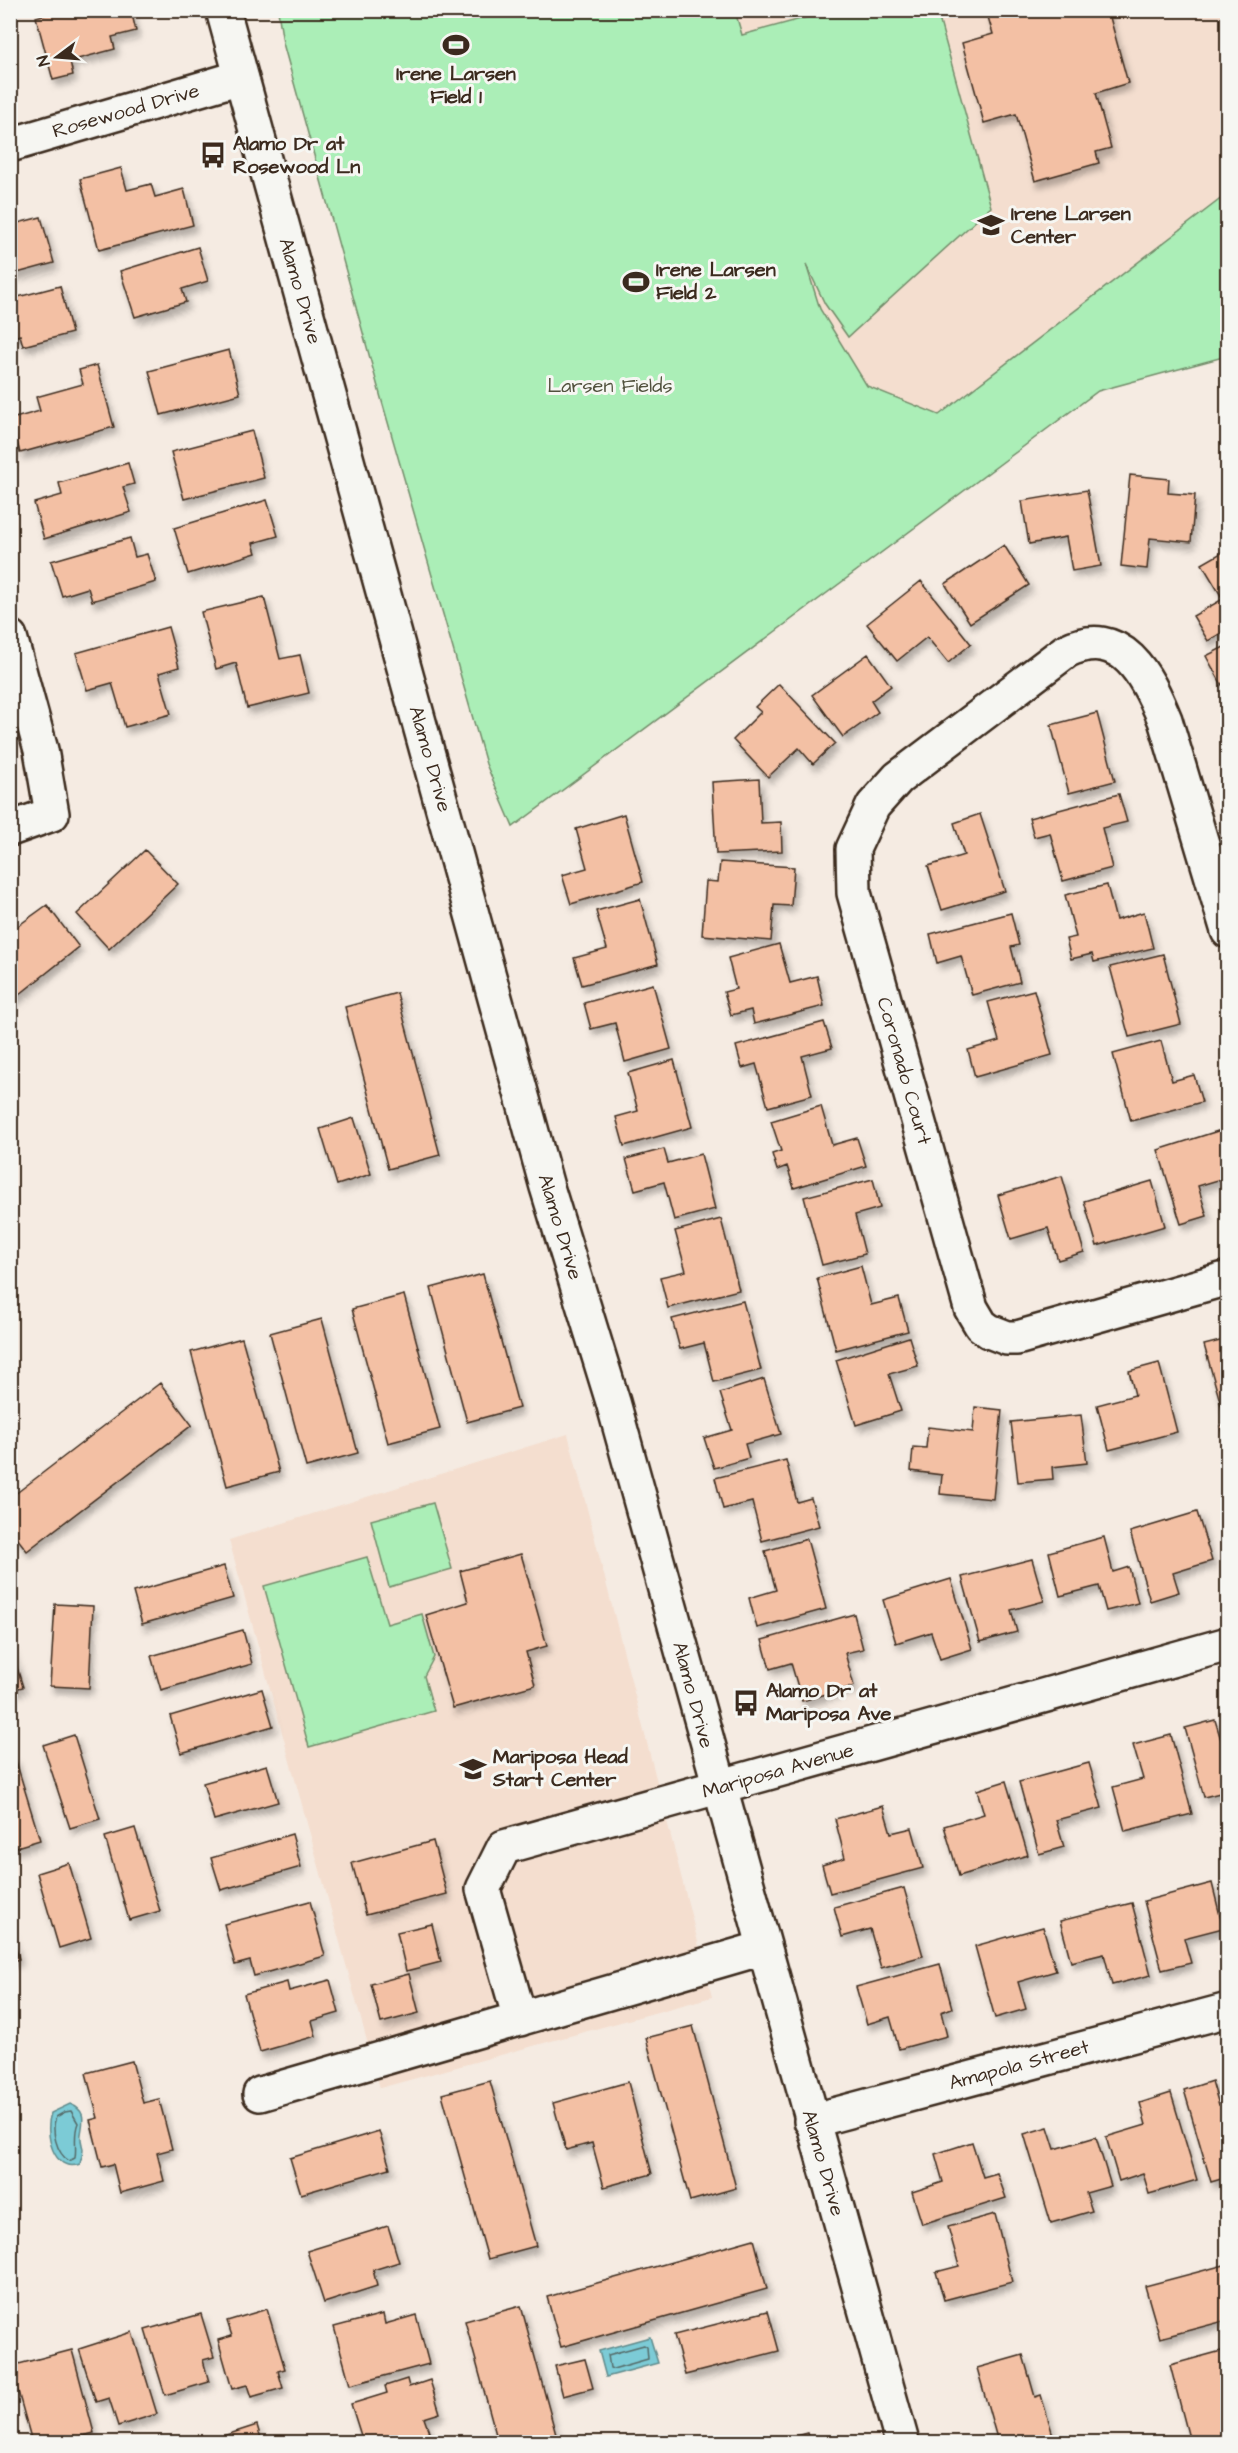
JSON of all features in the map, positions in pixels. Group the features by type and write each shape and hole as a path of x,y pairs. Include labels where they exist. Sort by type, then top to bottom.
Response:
{"street":[{"name":"Alamo Drive","path":"223,10 547,1187 613,1402 902,2442"},
{"name":"Rosewood Drive","path":"10,145 241,77"},
{"path":"10,637 44,759 52,813 10,829"},
{"name":"Coronado Court","path":"1227,931 1165,720 1154,692 1130,658 1105,643 1090,643 1066,651 898,778 873,806 853,849 854,893 968,1298 975,1317 981,1325 997,1336 1017,1338 1227,1278"},
{"name":"Mariposa Avenue","path":"520,2019 483,1889 504,1847 1227,1644"},
{"path":"260,2094 763,1948"},
{"name":"Amapola Street","path":"811,2121 1227,2010"}],"shaded area":[{"name":"Irene Larsen Center","path":"735,11 1227,11 1227,194 939,415 867,386 820,309 803,256"},
{"name":"Mariposa Head Start Center","path":"568,1434 712,1997 380,2088 229,1540"}],"green space":[{"name":"Larsen Fields","path":"278,11 735,11 742,35 830,11 937,11 991,207 848,337 825,304 806,264 820,309 867,386 939,415 1227,194 1227,356 1098,391 513,827 486,764 381,398 283,43"},
{"path":"433,1503 452,1569 389,1587 371,1520"},
{"path":"367,1557 387,1624 422,1614 434,1657 424,1676 434,1711 309,1747 264,1586"}],"water":[{"path":"70,2104 83,2116 81,2138 83,2151 80,2164 71,2166 57,2158 50,2141 49,2131 51,2113"},
{"path":"650,2337 658,2363 606,2377 599,2351"}],"building":[{"path":"62,10 131,10 136,31 112,37 115,49 70,61 73,75 53,80 36,17"},
{"path":"986,10 1108,10 1128,83 1096,93 1111,148 1096,152 1099,163 1035,181 1016,114 984,123 962,43 993,34"},
{"path":"121,168 127,190 151,184 155,197 184,189 193,225 99,250 80,179"},
{"path":"41,217 54,263 10,275 10,225"},
{"path":"198,247 208,281 182,289 186,302 135,317 120,271"},
{"path":"60,286 72,333 23,346 20,335 10,338 10,299"},
{"path":"229,350 240,394 161,415 149,371"},
{"path":"97,365 114,427 20,453 11,419 40,411 36,397 83,384 79,370"},
{"path":"252,431 264,478 184,499 171,452"},
{"path":"128,463 134,484 123,487 131,512 44,539 34,503 62,495 59,483"},
{"path":"1130,475 1169,479 1168,493 1195,495 1191,542 1150,538 1147,569 1121,566"},
{"path":"1087,490 1101,566 1072,571 1066,537 1029,544 1022,501"},
{"path":"267,500 278,536 253,543 256,553 188,574 174,528"},
{"path":"130,538 135,557 147,554 156,582 92,601 88,588 62,596 51,561"},
{"path":"1004,545 1029,585 970,623 945,584"},
{"path":"1228,549 1228,629 1208,641 1193,616 1223,599 1202,564"},
{"path":"921,581 971,644 948,663 927,637 897,661 867,624"},
{"path":"264,597 280,659 300,655 309,693 247,708 236,663 216,669 201,612"},
{"path":"168,627 179,667 159,673 171,714 125,727 112,683 87,690 76,653"},
{"path":"1228,645 1228,682 1222,685 1206,656"},
{"path":"868,654 891,686 871,701 878,712 843,737 812,695"},
{"path":"779,684 835,743 813,764 799,748 768,777 733,740 761,712 755,707"},
{"path":"1097,713 1115,781 1069,793 1051,725"},
{"path":"759,779 761,823 781,822 782,851 716,854 712,782"},
{"path":"1119,794 1127,822 1102,828 1112,868 1063,881 1050,833 1034,837 1029,818"},
{"path":"624,814 643,882 571,904 562,875 587,868 576,829"},
{"path":"980,814 1005,891 942,910 928,866 964,855 954,823"},
{"path":"145,850 178,884 109,949 77,914"},
{"path":"720,862 794,867 791,906 774,905 771,941 702,935 706,881 718,882"},
{"path":"1107,885 1116,920 1144,912 1153,948 1094,962 1092,954 1071,959 1066,939 1076,937 1065,895"},
{"path":"640,899 658,964 582,985 574,958 607,949 596,911"},
{"path":"47,905 79,947 10,1002 10,923 15,928"},
{"path":"1011,913 1019,945 1011,947 1020,982 972,995 961,956 937,963 930,934"},
{"path":"779,944 790,983 817,976 824,1006 754,1024 751,1010 731,1015 724,992 736,989 728,958"},
{"path":"1163,954 1181,1024 1129,1037 1110,967"},
{"path":"653,984 671,1049 625,1062 615,1023 591,1029 584,1003"},
{"path":"1034,990 1052,1055 975,1077 968,1050 999,1041 988,1002"},
{"path":"397,993 440,1155 388,1169 345,1007"},
{"path":"824,1022 832,1048 802,1056 812,1095 768,1107 756,1064 742,1068 736,1046"},
{"path":"1161,1041 1172,1081 1194,1075 1202,1102 1131,1121 1113,1054"},
{"path":"674,1060 692,1127 624,1146 616,1117 638,1111 628,1073"},
{"path":"821,1106 832,1145 857,1138 866,1166 794,1188 787,1166 777,1170 772,1154 781,1151 771,1121"},
{"path":"354,1118 371,1174 337,1185 320,1129"},
{"path":"1221,1130 1228,1152 1228,1177 1198,1186 1207,1216 1181,1224 1158,1150"},
{"path":"664,1149 668,1163 701,1154 715,1209 674,1220 664,1182 635,1190 626,1159"},
{"path":"1062,1176 1084,1252 1058,1260 1048,1228 1011,1239 998,1195"},
{"path":"873,1179 880,1208 855,1215 865,1254 822,1265 804,1197"},
{"path":"1152,1181 1165,1226 1097,1246 1084,1201"},
{"path":"721,1219 739,1290 668,1308 660,1277 686,1271 675,1231"},
{"path":"861,1266 871,1305 899,1298 908,1331 836,1350 817,1278"},
{"path":"483,1274 519,1408 467,1422 431,1288"},
{"path":"404,1295 440,1429 388,1443 352,1309"},
{"path":"743,1301 761,1370 714,1382 704,1343 680,1349 672,1319"},
{"path":"322,1319 358,1453 306,1467 270,1333"},
{"path":"909,1337 918,1366 889,1374 901,1411 856,1425 836,1360"},
{"path":"242,1338 279,1472 227,1486 191,1352"},
{"path":"1228,1339 1228,1411 1223,1412 1204,1345"},
{"path":"1159,1363 1177,1432 1109,1450 1097,1405 1135,1395 1129,1371"},
{"path":"764,1379 781,1434 745,1444 749,1458 714,1468 704,1438 732,1430 720,1393"},
{"path":"160,1383 192,1425 27,1551 10,1529 10,1498"},
{"path":"975,1407 1002,1410 993,1499 940,1494 942,1475 911,1471 913,1447 926,1448 928,1427 973,1432"},
{"path":"1081,1415 1087,1463 1052,1467 1053,1479 1018,1482 1011,1422"},
{"path":"1228,1424 1228,1454 1220,1426"},
{"path":"786,1460 797,1502 811,1498 819,1526 762,1541 752,1502 723,1509 715,1478"},
{"path":"1197,1512 1212,1561 1173,1573 1179,1592 1150,1601 1130,1532"},
{"path":"1104,1537 1113,1572 1129,1567 1138,1603 1106,1611 1099,1586 1060,1596 1049,1552"},
{"path":"807,1539 826,1609 757,1628 749,1598 776,1590 765,1551"},
{"path":"521,1554 547,1646 526,1652 535,1685 453,1708 426,1615 468,1602 460,1571"},
{"path":"1032,1559 1044,1601 1011,1610 1017,1632 980,1642 962,1577"},
{"path":"224,1566 233,1598 142,1624 133,1592"},
{"path":"951,1579 972,1649 940,1659 931,1632 896,1643 883,1600"},
{"path":"55,1604 93,1606 89,1688 50,1686"},
{"path":"854,1614 863,1649 845,1653 854,1686 802,1701 791,1663 770,1669 762,1640"},
{"path":"243,1630 252,1664 161,1690 151,1656"},
{"path":"10,1645 23,1687 10,1690"},
{"path":"262,1689 273,1726 181,1753 170,1716"},
{"path":"1215,1720 1222,1743 1228,1741 1228,1791 1204,1797 1185,1728"},
{"path":"74,1735 100,1819 70,1828 43,1745"},
{"path":"1171,1735 1192,1814 1125,1831 1113,1787 1143,1779 1133,1745"},
{"path":"15,1758 40,1840 10,1849 10,1759"},
{"path":"1089,1763 1102,1808 1056,1820 1064,1847 1039,1854 1019,1782"},
{"path":"267,1765 278,1802 214,1820 203,1783"},
{"path":"1006,1781 1028,1855 959,1876 944,1826 984,1814 977,1790"},
{"path":"883,1806 891,1833 912,1828 923,1868 830,1893 822,1865 845,1858 835,1819"},
{"path":"135,1828 160,1911 129,1920 105,1837"},
{"path":"292,1834 301,1867 221,1890 211,1858"},
{"path":"433,1841 447,1894 366,1915 352,1863"},
{"path":"69,1863 91,1938 59,1948 37,1873"},
{"path":"1212,1883 1223,1928 1184,1938 1191,1963 1162,1970 1144,1901"},
{"path":"904,1888 923,1956 881,1968 870,1929 842,1937 834,1907"},
{"path":"310,1901 325,1956 254,1976 250,1961 235,1965 224,1924"},
{"path":"1132,1903 1151,1975 1112,1985 1104,1954 1071,1962 1060,1921"},
{"path":"432,1924 441,1962 406,1971 397,1932"},
{"path":"1043,1927 1056,1971 1018,1982 1026,2009 995,2018 975,1946"},
{"path":"10,1930 19,1959 10,1962"},
{"path":"940,1964 952,2008 941,2012 947,2036 899,2049 890,2017 867,2024 856,1987"},
{"path":"409,1974 419,2013 381,2023 371,1984"},
{"path":"330,1980 339,2013 312,2021 316,2036 260,2052 244,1994 287,1982 289,1991"},
{"path":"693,2026 736,2188 690,2201 646,2038"},
{"path":"132,2061 143,2103 159,2099 172,2149 157,2153 164,2181 120,2193 113,2164 102,2167 90,2120 98,2118 86,2073"},
{"path":"490,2081 536,2246 488,2259 442,2094"},
{"path":"1212,2081 1219,2105 1228,2102 1228,2177 1211,2182 1184,2090"},
{"path":"628,2082 652,2174 604,2187 592,2143 566,2150 553,2103"},
{"path":"1171,2093 1197,2180 1149,2194 1143,2173 1119,2181 1106,2137 1146,2125 1140,2103"},
{"path":"1048,2127 1055,2149 1096,2137 1111,2186 1086,2193 1092,2211 1051,2223 1024,2134"},
{"path":"379,2131 390,2168 301,2194 290,2158"},
{"path":"972,2142 983,2177 997,2173 1006,2198 922,2224 912,2192 943,2182 935,2154"},
{"path":"995,2214 1012,2282 944,2300 936,2272 959,2266 948,2227"},
{"path":"388,2226 399,2262 373,2270 377,2286 324,2303 307,2251"},
{"path":"754,2239 767,2289 561,2347 547,2297"},
{"path":"1228,2264 1228,2320 1160,2338 1145,2286"},
{"path":"521,2306 558,2442 498,2442 465,2321"},
{"path":"267,2309 285,2369 278,2371 283,2388 251,2397 247,2385 232,2389 218,2340 232,2336 227,2321"},
{"path":"768,2311 779,2351 685,2375 674,2335"},
{"path":"201,2314 214,2357 203,2360 209,2382 165,2395 145,2330"},
{"path":"383,2314 385,2324 416,2315 429,2364 350,2385 334,2327"},
{"path":"132,2332 157,2414 118,2426 109,2398 96,2402 79,2349"},
{"path":"72,2350 94,2433 61,2442 32,2442 11,2366"},
{"path":"1225,2350 1228,2359 1228,2442 1190,2442 1170,2365"},
{"path":"1023,2355 1035,2397 1041,2395 1055,2442 998,2442 977,2368"},
{"path":"585,2359 593,2388 563,2396 555,2366"},
{"path":"407,2379 409,2387 430,2380 440,2413 424,2418 429,2432 393,2442 363,2442 351,2404 387,2393 385,2386"},
{"path":"257,2425 262,2442 225,2442 223,2436"},
{"path":"807,2433 810,2442 774,2442"}],"place":[{"name":"Irene Larsen Field 1","path":"456,45"},
{"name":"Alamo Dr at Rosewood Ln","path":"213,155"},
{"name":"Irene Larsen Center","path":"991,225"},
{"name":"Irene Larsen Field 2","path":"636,282"},
{"name":"Alamo Dr at Mariposa Ave","path":"746,1703"},
{"name":"Mariposa Head Start Center","path":"473,1769"}]}
